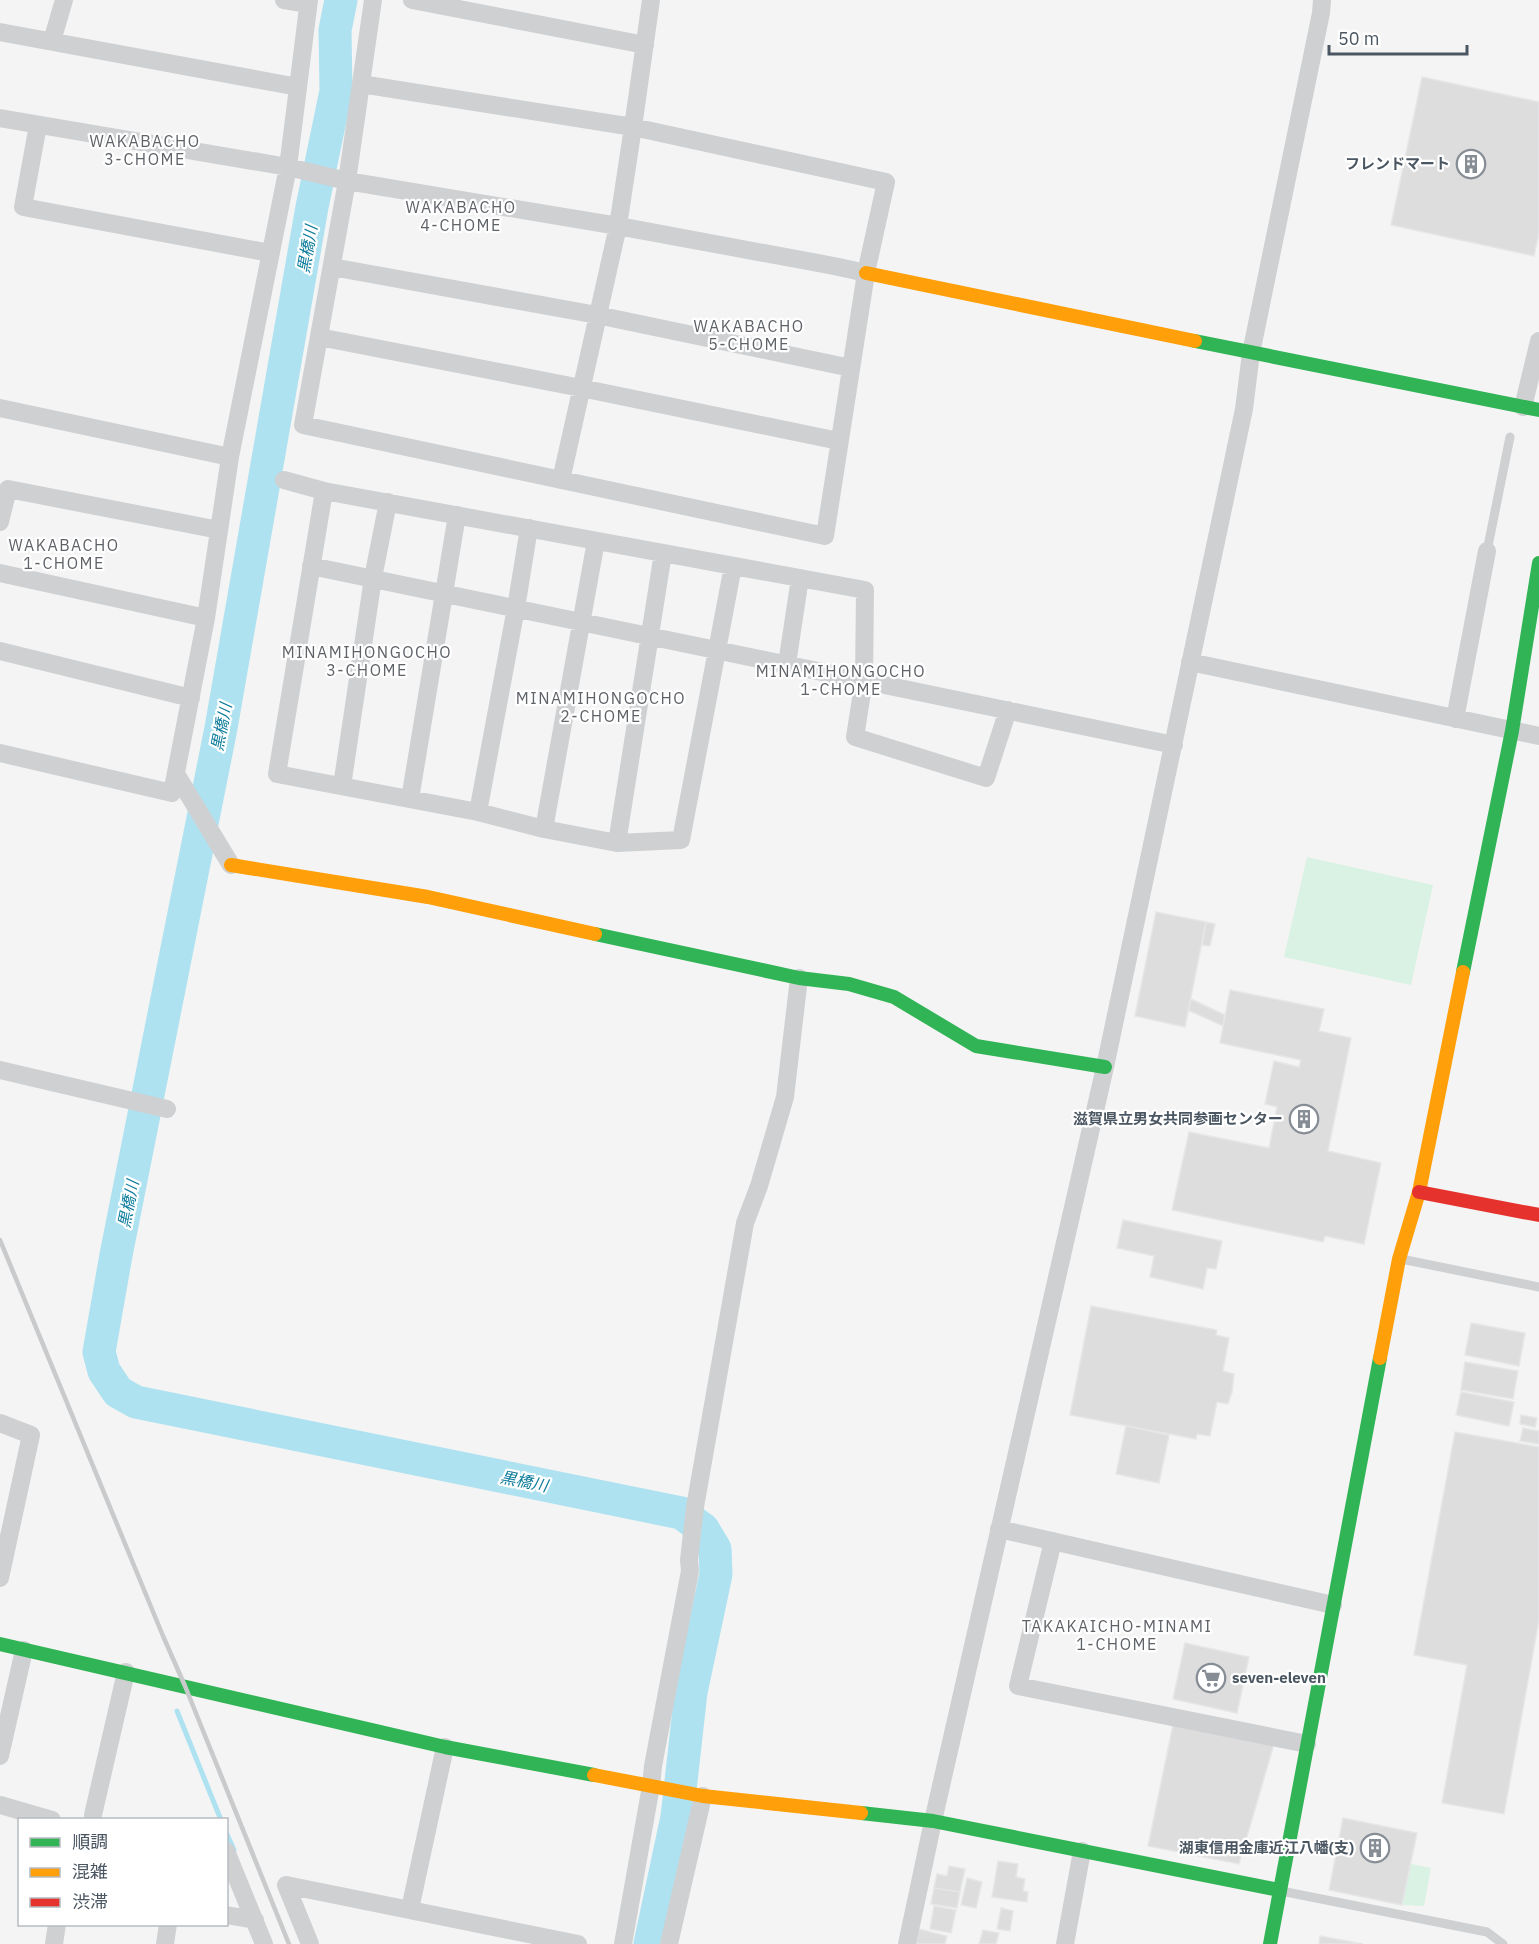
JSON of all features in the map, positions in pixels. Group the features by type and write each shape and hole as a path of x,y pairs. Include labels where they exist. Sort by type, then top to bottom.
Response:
{"street":[{"path":"52,41 64,0"},
{"path":"0,753 172,793 206,618 230,457 288,166 308,2 284,0"},
{"path":"361,84 633,128 885,182 866,273 825,536 303,425 347,181 373,0"},
{"path":"411,0 645,45"},
{"path":"561,480 618,226 651,0"},
{"path":"907,1944 1105,1067 1174,745 1244,409 1251,353 1322,0"},
{"path":"0,32 298,87"},
{"path":"0,118 288,166 347,181 618,226 834,266 1251,353 1531,408 1539,340"},
{"path":"38,125 23,207 270,253"},
{"path":"332,267 597,315 851,368"},
{"path":"319,337 839,441"},
{"path":"0,408 230,457"},
{"path":"284,480 324,491 865,590 864,680 855,738 986,778 1008,710"},
{"path":"0,522 8,489 219,530"},
{"path":"324,491 277,774 478,812 544,830 617,843 681,840 733,566"},
{"path":"342,786 373,578 388,502"},
{"path":"410,799 457,515"},
{"path":"478,812 529,528"},
{"path":"544,830 596,541"},
{"path":"1455,719 1487,551"},
{"path":"617,843 663,553"},
{"path":"1270,1944 1399,1259 1419,1192 1512,731 1539,563"},
{"path":"311,566 1174,745"},
{"path":"0,573 206,618"},
{"path":"788,664 800,578"},
{"path":"0,651 190,698"},
{"path":"1190,662 1539,736"},
{"path":"176,774 231,865 428,897 799,978 849,984 894,997 976,1046 1105,1067"},
{"path":"623,1944 653,1766 690,1571 695,1507 745,1222 759,1186 785,1098 799,978"},
{"path":"0,1070 167,1109"},
{"path":"1419,1192 1539,1215"},
{"path":"0,1423 31,1435 0,1578"},
{"path":"999,1529 1333,1605"},
{"path":"1053,1541 1018,1686 1307,1744"},
{"path":"0,1644 445,1747 703,1796 933,1821 1279,1890"},
{"path":"0,1756 24,1650"},
{"path":"95,1818 126,1672"},
{"path":"410,1910 445,1747"},
{"path":"669,1944 703,1796"},
{"path":"0,1805 45,1818"},
{"path":"1065,1944 1082,1851"},
{"path":"228,1856 264,1944"},
{"path":"310,1944 286,1885 578,1944"},
{"path":"228,1915 255,1920"},
{"path":"54,1944 57,1926"},
{"path":"165,1944 168,1926"}],"lane":[{"path":"1487,551 1510,437"},
{"path":"1399,1259 1539,1287"},
{"path":"1279,1890 1487,1932 1503,1944"}],"green space":[{"path":"1307,857 1433,885 1411,985 1284,957"},
{"path":"1411,1864 1431,1868 1424,1906 1402,1905"}],"building":[{"name":"フレンドマート","path":"1422,77 1539,102 1539,233 1534,256 1391,225"},
{"path":"1156,912 1206,922 1185,1027 1135,1016"},
{"path":"1206,922 1215,924 1210,946 1202,945"},
{"name":"滋賀県立男女共同参画センター","path":"1230,990 1324,1009 1319,1031 1351,1038 1328,1151 1381,1163 1364,1244 1325,1236 1323,1242 1172,1210 1189,1132 1269,1148 1277,1107 1265,1104 1274,1061 1299,1067 1301,1060 1220,1043"},
{"path":"1191,999 1225,1015 1223,1026 1188,1010"},
{"path":"1123,1220 1222,1241 1216,1269 1207,1268 1203,1289 1150,1277 1154,1256 1117,1248"},
{"path":"1091,1306 1217,1330 1216,1335 1229,1338 1223,1371 1234,1374 1232,1392 1228,1404 1217,1402 1210,1436 1197,1434 1196,1439 1070,1415"},
{"path":"1471,1323 1525,1333 1519,1366 1465,1355"},
{"path":"1465,1362 1518,1371 1513,1399 1461,1390"},
{"path":"1461,1392 1514,1402 1509,1426 1456,1415"},
{"path":"1521,1415 1537,1418 1535,1427 1520,1424"},
{"path":"1126,1426 1169,1435 1159,1483 1116,1474"},
{"path":"1523,1428 1539,1431 1539,1444 1520,1441"},
{"path":"1455,1432 1539,1447 1539,1620 1504,1814 1442,1803 1467,1665 1414,1655"},
{"name":"seven-eleven","path":"1185,1643 1249,1657 1237,1713 1173,1699"},
{"path":"1174,1720 1274,1744 1239,1864 1148,1846"},
{"name":"湖東信用金庫近江八幡(支)","path":"1343,1818 1417,1833 1402,1905 1329,1890"},
{"path":"998,1861 1018,1864 1016,1877 1025,1879 1023,1891 1028,1892 1027,1902 992,1897"},
{"path":"949,1866 965,1869 960,1892 934,1888 937,1874 947,1876"},
{"path":"967,1878 982,1882 976,1908 961,1905"},
{"path":"934,1888 960,1892 957,1908 931,1904"},
{"path":"934,1906 956,1910 951,1933 930,1929"},
{"path":"1001,1908 1013,1911 1010,1931 997,1929"},
{"path":"919,1929 947,1936 945,1944 916,1944"},
{"path":"983,1930 999,1933 996,1944 979,1944"},
{"path":"1320,1936 1363,1944 1319,1944"}],"waterway":[{"name":"黒橋川","path":"341,0 335,30 336,91 312,207 221,728 116,1255 99,1352 104,1371 118,1392 136,1402 681,1513 703,1529 715,1549 716,1574 691,1692 677,1817 650,1944"},
{"path":"177,1711 220,1818"},
{"path":"228,1836 234,1850"}],"railway":[{"path":"0,1240 289,1944"}],"traffic: fast":[{"path":"1195,341 1539,410"},
{"path":"1463,972 1512,731 1539,563"},
{"path":"595,934 799,978 849,984 894,997 976,1046 1105,1067"},
{"path":"1270,1944 1380,1358"},
{"path":"0,1644 445,1747 594,1775"},
{"path":"861,1813 933,1821 1279,1890"}],"traffic: slow":[{"path":"866,273 1195,341"},
{"path":"231,865 428,897 595,934"},
{"path":"1380,1358 1399,1259 1419,1192 1463,972"},
{"path":"594,1775 703,1796 861,1813"}],"traffic: jam":[{"path":"1419,1192 1539,1215"}],"place":[{"name":"フレンドマート","path":"1471,164"},
{"name":"滋賀県立男女共同参画センター","path":"1304,1119"},
{"name":"seven-eleven","path":"1211,1678"},
{"name":"湖東信用金庫近江八幡(支)","path":"1375,1848"}],"district":[{"name":"WAKABACHO 3-CHOME","path":"145,150"},
{"name":"WAKABACHO 4-CHOME","path":"461,216"},
{"name":"WAKABACHO 5-CHOME","path":"749,335"},
{"name":"WAKABACHO 1-CHOME","path":"64,554"},
{"name":"MINAMIHONGOCHO 3-CHOME","path":"367,661"},
{"name":"MINAMIHONGOCHO 1-CHOME","path":"841,680"},
{"name":"MINAMIHONGOCHO 2-CHOME","path":"601,707"},
{"name":"TAKAKAICHO-MINAMI 1-CHOME","path":"1117,1635"}]}
